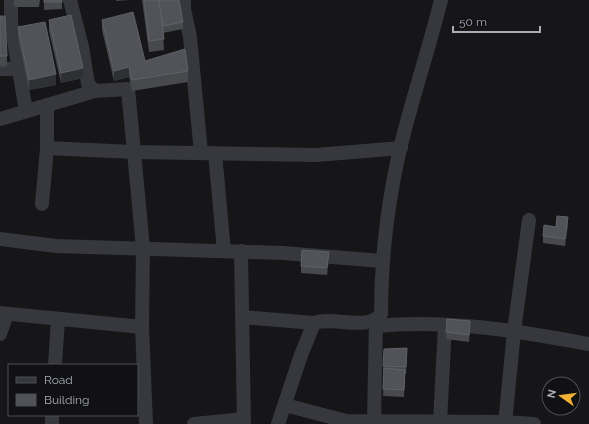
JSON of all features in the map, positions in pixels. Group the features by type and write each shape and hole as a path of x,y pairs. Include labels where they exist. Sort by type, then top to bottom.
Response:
{"street":[{"path":"11,0 11,24 26,111"},
{"path":"70,0 82,47 88,84 94,91"},
{"path":"184,0 184,9 224,251"},
{"path":"374,422 376,323 380,314 382,261 393,182 441,0"},
{"path":"0,69 19,69"},
{"path":"0,118 94,91 128,89 143,248 142,327 146,424"},
{"path":"42,204 47,148 47,105"},
{"path":"47,148 133,152 316,155 401,148"},
{"path":"505,423 514,331 529,220"},
{"path":"0,239 56,246 241,251 382,261"},
{"path":"194,424 244,421 241,251"},
{"path":"0,334 4,313 142,327"},
{"path":"242,317 314,323 323,320 363,323 445,325 514,331 589,344"},
{"path":"55,364 58,319"},
{"path":"278,424 301,355 314,323"},
{"path":"440,422 445,325"},
{"path":"285,405 346,423 440,422 534,424"}],"building":[{"path":"44,0 62,0 62,2 44,2"},
{"path":"144,0 159,0 164,39 149,41"},
{"path":"159,0 179,0 183,22 163,26"},
{"path":"133,12 145,61 185,49 188,71 132,80 129,67 114,71 102,20"},
{"path":"71,15 83,68 61,73 49,20"},
{"path":"0,16 5,16 7,56 0,56"},
{"path":"45,22 56,74 29,80 18,27"},
{"path":"557,216 568,217 565,239 543,236 544,225 556,227"},
{"path":"302,250 329,252 327,268 301,266"},
{"path":"447,319 470,321 469,335 446,332"},
{"path":"407,348 406,367 383,366 384,349"},
{"path":"384,368 405,370 404,390 383,389"}]}
